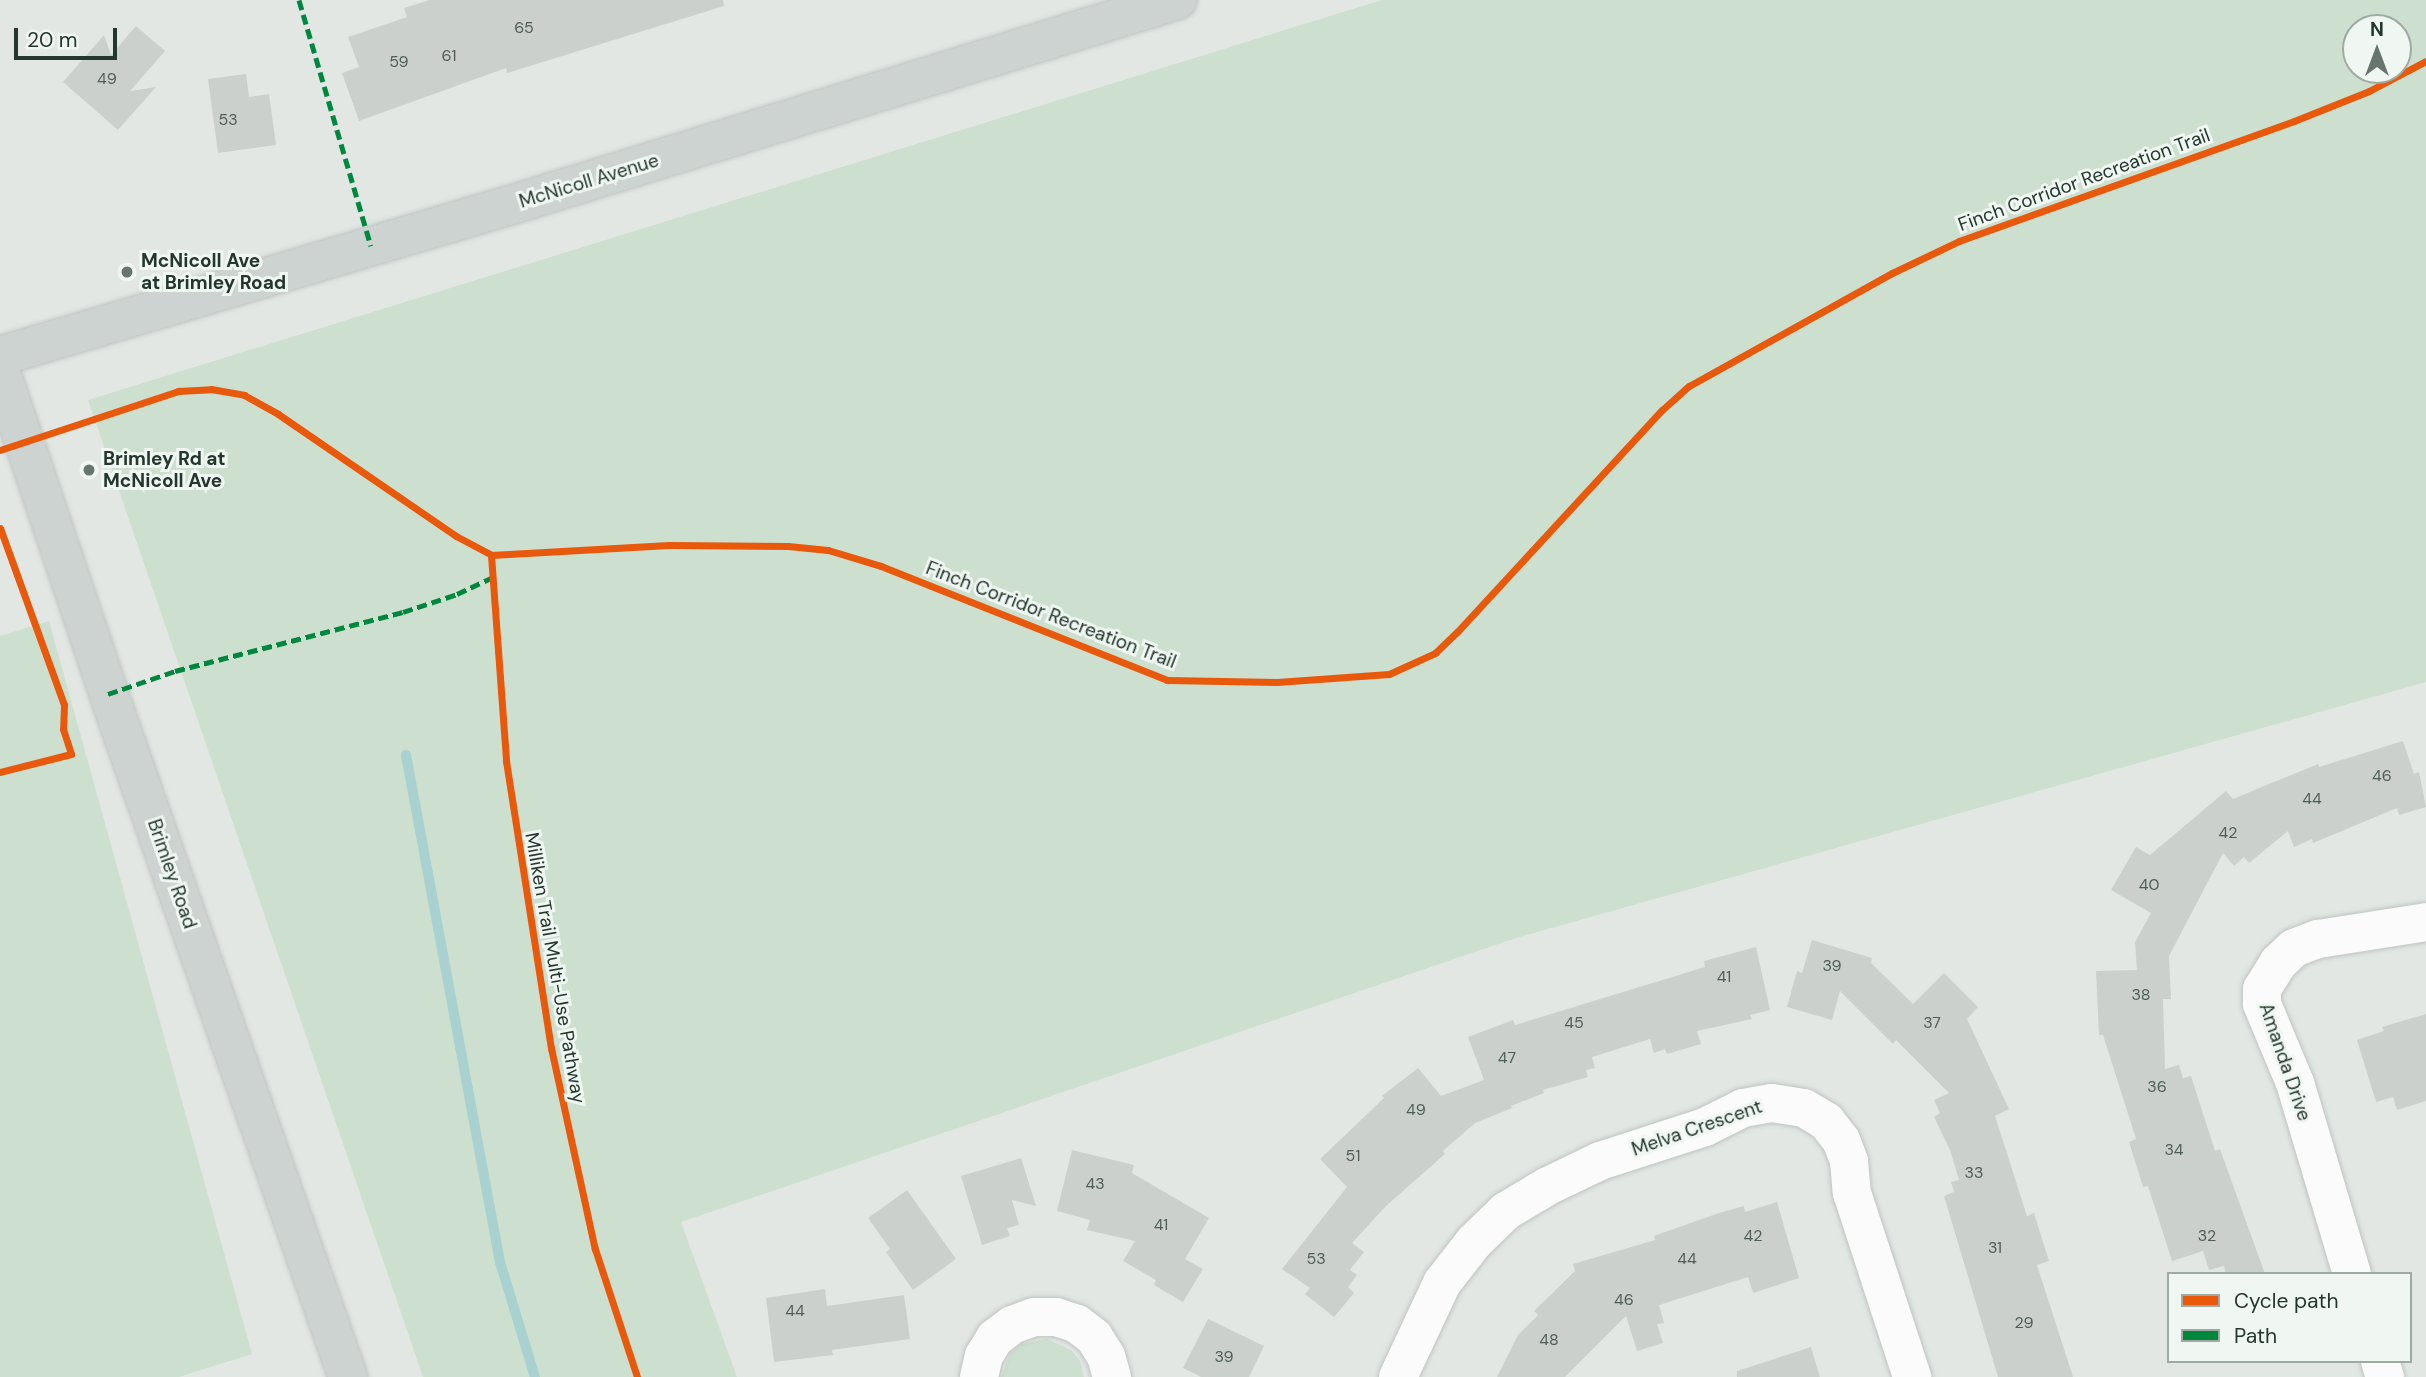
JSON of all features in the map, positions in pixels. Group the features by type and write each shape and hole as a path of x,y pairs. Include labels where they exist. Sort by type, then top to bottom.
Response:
{"main road":[{"name":"McNicoll Avenue","path":"0,356 514,204 1177,0"},
{"name":"Brimley Road","path":"0,370 113,706 348,1377"}],"street":[{"name":"Amanda Drive","path":"2351,1272 2295,1083 2262,1004 2262,989 2278,963 2294,948 2318,939 2426,922"},
{"name":"Melva Crescent","path":"1398,1377 1442,1283 1474,1242 1506,1212 1548,1186 1600,1161 1705,1128 1743,1108 1772,1103 1804,1108 1826,1121 1841,1140 1849,1161 1852,1193 1912,1377"},
{"path":"979,1377 984,1356 995,1338 1012,1325 1034,1317 1056,1317 1077,1324 1094,1338 1107,1356 1112,1377"}],"green space":[{"path":"1382,0 2426,0 2426,682 1516,938 681,1222 737,1377 423,1377 88,400"},
{"path":"49,621 252,1354 179,1377 0,1377 0,636"},
{"path":"1047,1339 1071,1350 1080,1361 1084,1377 1001,1377 1010,1354 1021,1344"}],"building":[{"path":"430,0 723,0 724,6 507,73 506,68 359,121 342,73 359,67 348,37 407,17 404,8"},
{"path":"136,26 165,51 130,91 156,87 118,130 63,82 104,35 111,55"},
{"path":"246,74 249,97 269,94 276,145 218,153 208,79"},
{"path":"2403,741 2414,774 2419,772 2426,807 2399,815 2397,808 2313,843 2312,839 2294,847 2288,831 2249,863 2244,857 2234,866 2223,853 2169,956 2171,999 2163,999 2165,1069 2179,1065 2183,1078 2191,1076 2215,1151 2220,1149 2264,1272 2226,1272 2224,1266 2209,1270 2203,1251 2172,1261 2148,1186 2143,1187 2129,1142 2136,1139 2103,1035 2099,1035 2096,971 2137,970 2135,942 2151,913 2111,890 2136,847 2150,855 2226,791 2233,799 2318,764 2319,767"},
{"path":"1812,940 1872,958 1871,963 1913,1004 1944,973 1978,1007 1967,1019 2009,1109 1995,1116 2027,1216 2034,1213 2049,1261 2037,1265 2073,1377 1998,1377 1944,1196 1954,1192 1951,1182 1959,1180 1950,1150 1934,1117 1940,1113 1934,1100 1949,1093 1896,1040 1893,1044 1840,991 1832,1020 1787,1007 1797,971 1802,973"},
{"path":"1756,947 1770,1010 1750,1015 1752,1019 1697,1031 1701,1044 1667,1054 1665,1049 1654,1053 1650,1039 1592,1057 1595,1068 1586,1070 1588,1077 1543,1090 1544,1093 1475,1123 1443,1151 1445,1154 1386,1206 1352,1243 1364,1252 1350,1270 1357,1275 1348,1287 1354,1293 1334,1317 1305,1294 1310,1288 1282,1269 1347,1187 1320,1159 1384,1098 1382,1096 1418,1068 1441,1096 1484,1080 1468,1037 1513,1020 1515,1025 1705,967 1704,961"},
{"path":"2426,1014 2426,1101 2397,1110 2393,1097 2376,1102 2357,1040 2384,1031 2382,1027"},
{"path":"1072,1150 1134,1165 1132,1173 1209,1218 1185,1259 1203,1269 1183,1302 1154,1285 1156,1280 1123,1261 1135,1241 1087,1230 1090,1220 1057,1211"},
{"path":"1021,1158 1036,1206 1012,1200 1019,1225 1007,1228 1010,1236 982,1245 961,1176"},
{"path":"907,1190 956,1259 913,1290 886,1252 890,1249 868,1218"},
{"path":"1777,1202 1799,1278 1753,1293 1748,1277 1659,1305 1664,1323 1657,1324 1663,1343 1637,1351 1626,1316 1565,1377 1497,1377 1518,1335 1538,1315 1534,1311 1575,1271 1573,1264 1655,1240 1654,1236 1716,1214 1744,1206 1745,1212"},
{"path":"825,1289 827,1306 904,1295 910,1339 832,1350 833,1355 774,1362 766,1298"},
{"path":"1208,1319 1264,1346 1249,1377 1201,1377 1183,1368"},
{"path":"1811,1347 1820,1377 1737,1377 1737,1371"}],"waterway":[{"path":"406,755 500,1262 535,1377"}],"marked path":[{"path":"299,0 371,246"},
{"path":"108,694 175,671 403,612 457,594 493,577"}],"cycle path":[{"name":"Finch Corridor Recreation Trail","path":"0,450 178,391 211,389 244,395 278,414 456,536 491,555 669,545 788,546 828,550 881,566 1167,680 1277,682 1389,674 1435,653 1457,632 1662,410 1689,386 1892,273 1959,241 2294,121 2369,91 2426,61"},
{"path":"0,528 64,705 63,729 71,754 0,772"},
{"name":"Milliken Trail Multi-Use Pathway","path":"491,555 506,761 551,1048 595,1249 637,1377"}],"place":[{"name":"McNicoll Ave at Brimley Road","path":"127,272"},
{"name":"Brimley Rd at McNicoll Ave","path":"89,470"}]}
